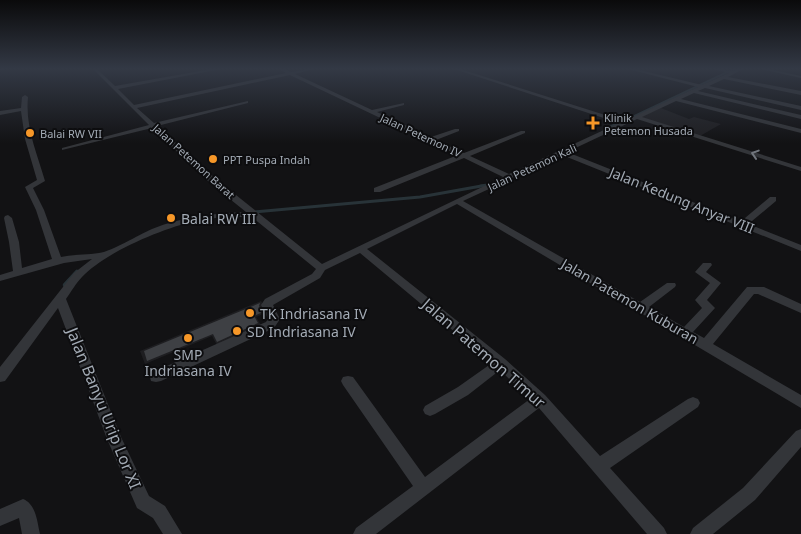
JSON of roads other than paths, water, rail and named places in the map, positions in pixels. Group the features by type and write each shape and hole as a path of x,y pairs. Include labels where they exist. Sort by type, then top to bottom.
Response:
{"street":[{"name":"Jalan Petemon Barat","path":"119,93 213,181 322,268"},
{"path":"133,107 198,93"},
{"name":"Jalan Petemon IV","path":"332,93 507,176"},
{"path":"531,93 621,122"},
{"name":"Jalan Petemon Kali","path":"156,377 270,325 274,319 267,305 269,302 316,276 322,268 507,176 563,152 621,122 688,93"},
{"path":"720,93 801,117"},
{"path":"728,93 801,108"},
{"path":"25,97 23,109 40,182 29,187 40,210 58,262"},
{"path":"675,99 801,131"},
{"path":"64,149 246,102"},
{"path":"372,112 402,104"},
{"path":"0,113 23,109"},
{"path":"636,117 801,169"},
{"path":"430,140 457,130"},
{"path":"377,190 523,132"},
{"name":"Jalan Kedung Anyar VIII","path":"563,152 801,248"},
{"path":"746,226 748,220 773,199"},
{"name":"Jalan Patemon Kuburan","path":"458,202 685,332 801,402"},
{"path":"0,377 78,274 99,256 132,240 180,223 251,211"},
{"path":"8,218 14,242 18,273"},
{"name":"Jalan Patemon Timur","path":"361,249 501,363 540,399 658,534"},
{"path":"0,278 58,262 99,256"},
{"path":"685,332 710,308 700,300 716,283 700,272 707,264"},
{"path":"641,307 671,285"},
{"path":"705,345 751,290 760,290 801,309"},
{"name":"Jalan Banyu Urip Lor XI","path":"60,298 114,439 143,502 159,512 173,534"},
{"path":"430,410 463,391 501,363"},
{"path":"348,381 423,487"},
{"path":"362,534 540,399"},
{"path":"599,466 693,403"},
{"path":"699,534 749,494 801,436"},
{"path":"0,518 23,507 26,511 31,534"}],"waterway":[{"path":"626,120 683,93"},
{"path":"604,130 629,118"},
{"path":"253,212 420,197 487,185 480,186"},
{"path":"65,285 77,272"}],"place":[{"name":"Klinik Petemon Husada","path":"593,123"},
{"name":"Balai RW VII","path":"30,133"},
{"name":"PPT Puspa Indah","path":"213,159"},
{"name":"Balai RW III","path":"171,218"},
{"name":"TK Indriasana IV","path":"250,313"},
{"name":"SD Indriasana IV","path":"237,331"},
{"name":"SMP Indriasana IV","path":"188,338"}]}
